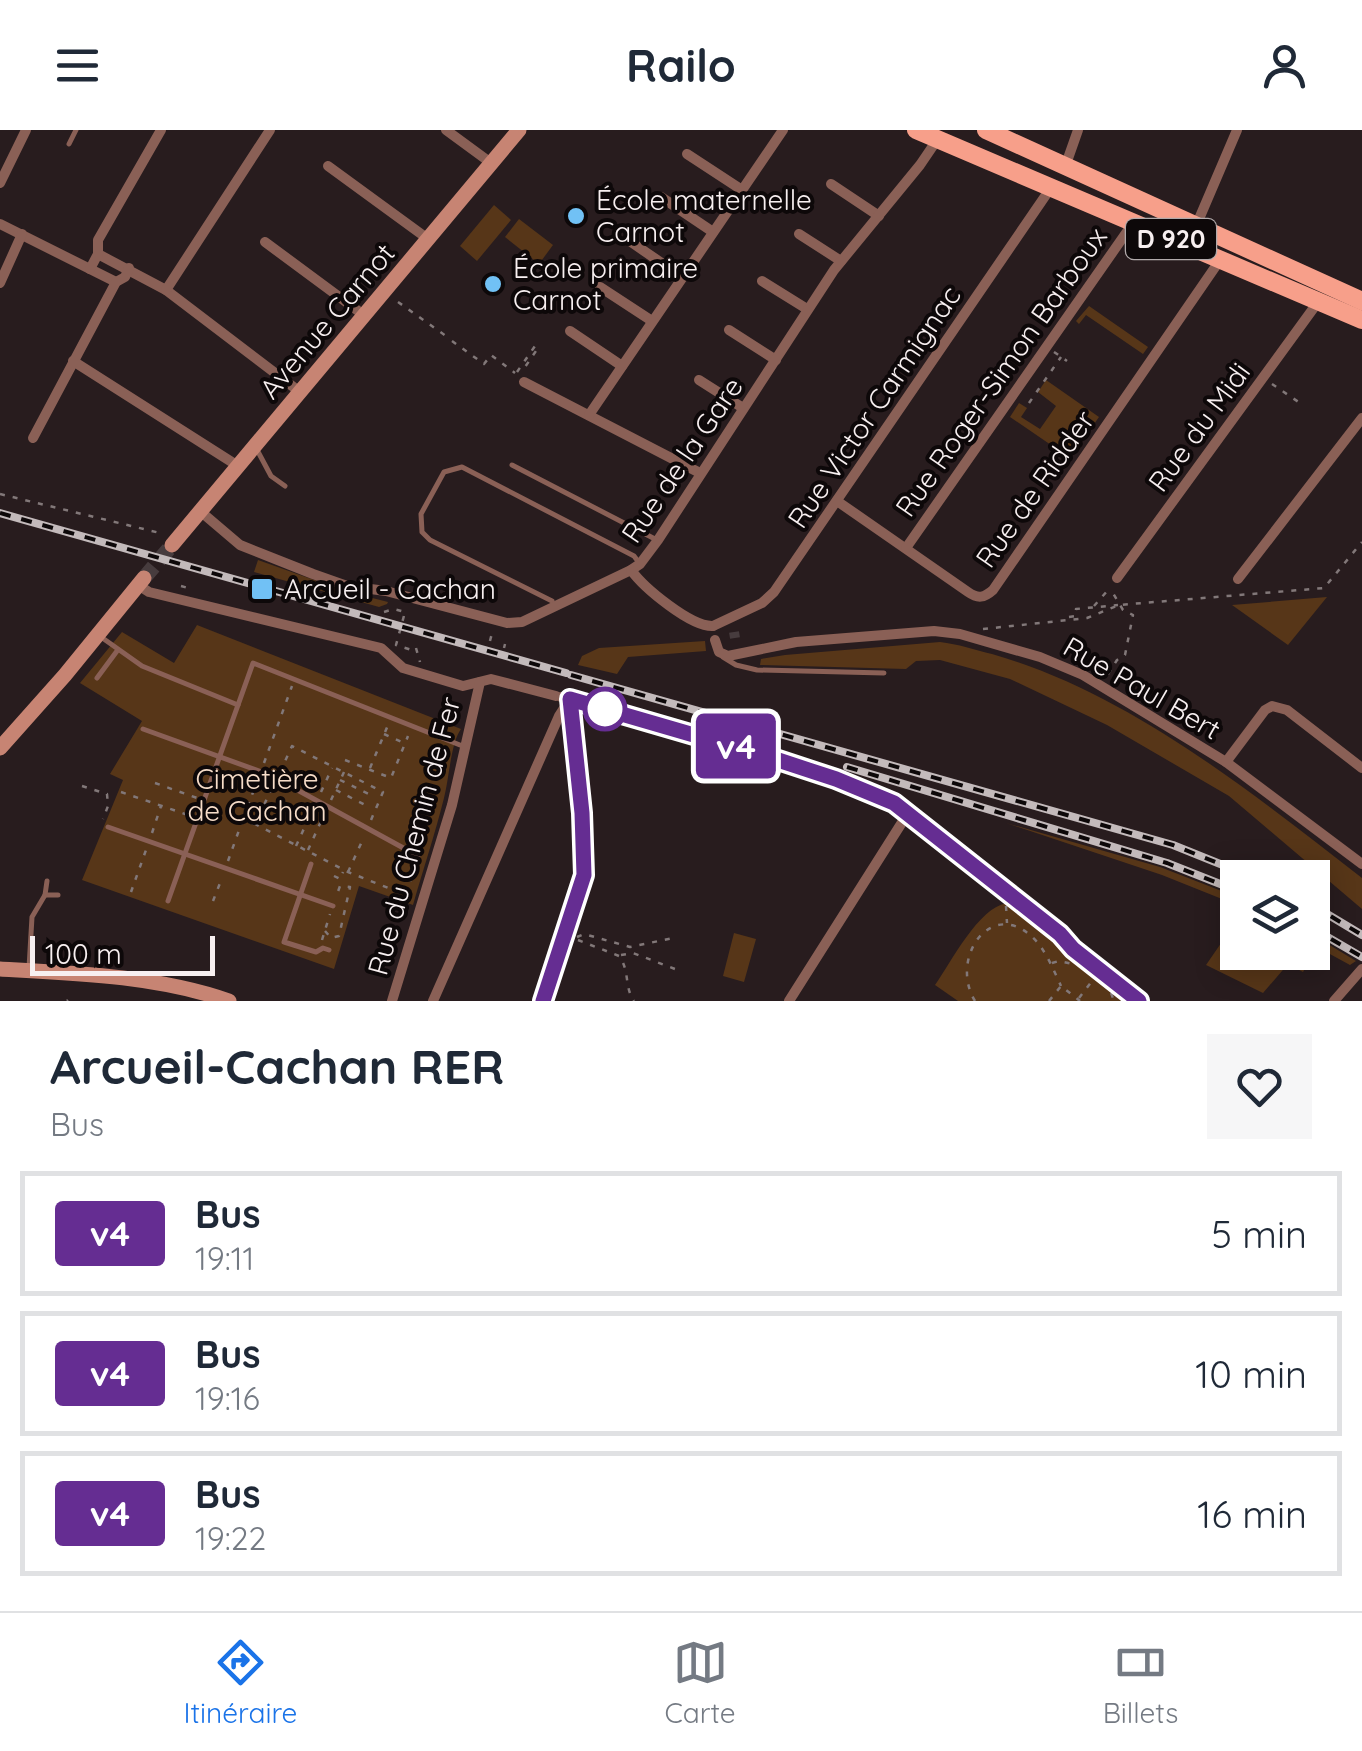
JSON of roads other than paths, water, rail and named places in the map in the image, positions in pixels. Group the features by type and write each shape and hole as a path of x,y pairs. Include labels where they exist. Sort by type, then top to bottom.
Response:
{"main road":[{"name":"D 920","path":"916,130 1362,320"},
{"name":"D 920","path":"991,131 1196,226 1356,293"},
{"path":"980,159 991,131"}],"street":[{"path":"0,183 26,130"},
{"path":"90,269 98,254 98,240 161,130"},
{"path":"166,290 270,130"},
{"path":"446,130 491,163"},
{"name":"Avenue Carnot","path":"168,540 200,511 519,130"},
{"path":"589,415 783,130"},
{"path":"1064,167 1078,130"},
{"path":"1196,226 1237,130"},
{"name":"Rue de la Gare","path":"200,511 240,545 313,574 347,586 386,591 508,623 522,622 635,567 658,540 807,309 937,140"},
{"path":"686,154 742,190"},
{"path":"328,166 428,239"},
{"path":"830,184 878,216"},
{"name":"Rue Victor Carmignac","path":"714,633 770,596 1050,189"},
{"path":"661,197 713,232"},
{"name":"Rue Roger-Simon Barboux","path":"906,548 1132,223"},
{"path":"0,224 116,282"},
{"path":"0,283 22,234"},
{"path":"799,234 841,261"},
{"path":"265,242 365,316"},
{"path":"630,242 682,278"},
{"path":"98,254 166,290 300,392"},
{"name":"Rue de Ridder","path":"837,501 975,596 982,597 993,590 1220,260"},
{"path":"33,438 116,282 130,268"},
{"path":"762,281 807,309"},
{"path":"600,287 652,321"},
{"name":"Rue du Midi","path":"1114,583 1318,302"},
{"path":"729,330 776,360"},
{"path":"570,332 622,366"},
{"path":"73,362 238,466"},
{"path":"520,378 700,473"},
{"path":"699,380 743,408"},
{"path":"1239,583 1362,418"},
{"path":"635,567 643,586 714,633 721,655"},
{"path":"0,748 141,581 149,592 380,648 402,668 463,686 491,679 562,697 836,779 894,803 1139,1001"},
{"path":"733,617 735,636 749,649"},
{"name":"Rue Paul Bert","path":"721,655 934,631 960,634 1040,657 1083,675 1226,762 1362,864"},
{"name":"Rue du Chemin de Fer","path":"392,1001 452,805 480,682"},
{"path":"433,1001 559,716 562,697"},
{"path":"543,1001 584,875 582,813 562,697"},
{"path":"1226,762 1272,706 1287,710 1362,768"},
{"path":"789,1001 908,813"},
{"path":"0,969 186,989 229,1001"},
{"path":"1334,1001 1362,970"}],"lane":[{"path":"69,144 76,130"},
{"path":"255,445 271,476 284,486"},
{"path":"512,465 658,540"},
{"path":"552,601 430,540 422,532 421,514 444,472 462,467 493,481 634,556 635,567"},
{"path":"98,635 117,651 167,678 238,705"},
{"path":"98,678 117,651"},
{"path":"721,655 756,670 884,673"},
{"path":"168,900 253,663 465,747"},
{"path":"143,729 277,778 418,856"},
{"path":"108,827 333,906"},
{"path":"311,864 284,942 316,952 329,950"},
{"path":"29,970 32,917 45,894 47,881"},
{"path":"45,894 58,895"}],"tunnel":[{"path":"144,578 172,545"},
{"path":"734,632 735,638"}],"railway":[{"path":"0,513 566,673"},
{"path":"571,675 1173,845 1220,864"},
{"path":"847,767 1167,863 1220,884"},
{"path":"1330,916 1362,935"},
{"path":"1330,938 1362,957"}],"place":[{"name":"École maternelle Carnot","path":"576,216"},
{"name":"École primaire Carnot","path":"493,284"},
{"name":"Arcueil - Cachan","path":"262,589"}],"park label":[{"name":"Cimetière de Cachan","path":"257,795"}]}
